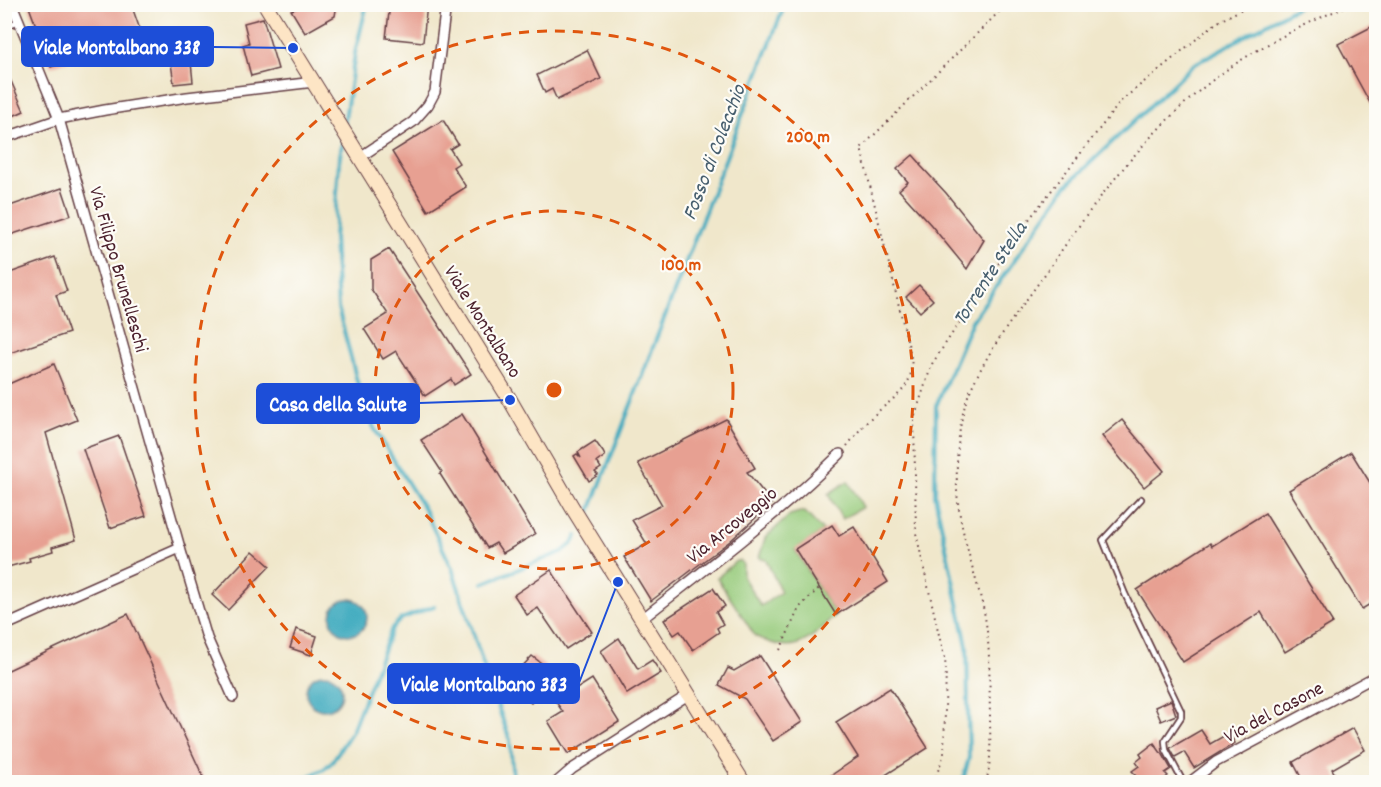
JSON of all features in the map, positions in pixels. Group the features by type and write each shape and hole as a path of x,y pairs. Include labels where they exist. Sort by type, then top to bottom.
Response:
{"main road":[{"name":"Viale Montalbano","path":"265,4 510,400 572,507 742,783"}],"street":[{"name":"Via Filippo Brunelleschi","path":"12,4 59,118 207,638 233,697"},
{"path":"357,152 413,122 428,105 435,92 446,4"},
{"path":"4,138 59,118 187,97 314,82"},
{"name":"Via Arcoveggio","path":"642,619 787,502 840,454"},
{"path":"4,626 180,548"},
{"name":"Via del Casone","path":"1190,783 1216,762 1377,676"},
{"path":"557,783 572,769 688,695"}],"lane":[{"path":"4,27 19,21"},
{"path":"1141,499 1103,540 1125,594 1181,711 1181,717 1164,745 1183,783"}],"path":[{"path":"840,454 867,421 897,396 909,379 912,369 910,351 861,148 1007,4"},
{"path":"934,783 944,754 946,666 916,533 914,418 932,364 1020,231 1122,100 1216,22 1251,4"},
{"path":"986,783 990,758 990,672 987,629 962,526 957,488 961,431 970,392 1006,328 1071,235 1121,171 1165,122 1209,83 1261,48 1351,4"},
{"path":"780,650 799,608 819,588"}],"green space":[{"path":"848,481 863,507 842,519 828,494"},
{"path":"805,512 823,531 795,550 836,615 817,633 800,644 780,645 755,636 717,578 736,561 740,561 743,564 743,577 761,606 781,592 766,560 759,558 765,538 790,515"}],"water":[{"path":"349,599 362,604 367,617 362,630 349,635 336,630 331,617 336,604"},
{"path":"324,674 336,680 342,692 336,704 324,710 312,704 306,692 312,680"}],"building":[{"path":"28,4 131,4 144,41 126,48 124,45 108,51 107,46 51,67"},
{"path":"313,4 337,4 335,16 305,33 291,10"},
{"path":"390,4 427,4 423,42 386,38"},
{"path":"263,18 278,69 251,76 243,45 249,43 244,23"},
{"path":"1377,24 1377,116 1338,44"},
{"path":"587,50 601,79 557,100 552,89 545,93 537,75"},
{"path":"190,53 193,82 174,84 170,56"},
{"path":"4,65 24,111 4,120"},
{"path":"443,120 458,144 450,149 459,163 453,167 466,187 428,211 392,152"},
{"path":"913,155 984,240 967,269 899,190 908,182 897,169"},
{"path":"62,188 71,215 4,237 4,208"},
{"path":"389,249 471,374 454,385 451,379 425,396 396,351 383,359 364,329 388,314 371,289 371,260"},
{"path":"55,257 67,291 56,295 69,333 4,355 4,275"},
{"path":"919,285 933,300 920,312 906,297"},
{"path":"54,364 77,420 46,433 76,540 52,547 53,551 29,558 30,561 4,568 4,524 7,523 4,513 4,386"},
{"path":"462,414 535,534 503,553 496,543 487,548 421,440"},
{"path":"726,419 755,468 747,472 772,503 730,541 651,601 624,557 647,544 632,520 662,505 638,463"},
{"path":"1122,420 1164,471 1144,487 1102,436"},
{"path":"119,436 146,516 110,528 83,449"},
{"path":"595,441 605,456 597,462 601,468 595,472 598,475 589,481 574,456 577,454 581,458 578,452"},
{"path":"1351,452 1377,494 1377,600 1362,609 1289,490"},
{"path":"1265,513 1333,623 1285,652 1261,612 1183,662 1137,590 1210,543 1212,546"},
{"path":"832,525 839,536 854,527 888,582 836,615 795,549"},
{"path":"253,551 270,566 228,610 212,595"},
{"path":"551,570 592,632 566,649 538,608 527,615 514,595"},
{"path":"713,588 725,606 716,612 723,624 717,628 719,632 693,650 680,631 674,635 664,620"},
{"path":"128,614 206,783 4,783 4,672"},
{"path":"296,629 317,636 311,655 290,648"},
{"path":"619,638 638,669 652,660 661,673 627,694 601,651"},
{"path":"532,656 549,669 532,692 537,696 531,703 506,684"},
{"path":"760,656 802,722 773,741 745,699 719,685 728,668 734,671"},
{"path":"592,679 619,722 568,754 548,721 563,712 556,702"},
{"path":"890,688 928,748 873,783 820,783 858,757 836,722"},
{"path":"1171,700 1176,715 1161,721 1155,707"},
{"path":"1353,728 1365,750 1332,769 1340,783 1304,783 1293,762"},
{"path":"1201,730 1210,744 1229,733 1235,743 1194,768 1184,752 1175,757 1170,748"},
{"path":"1154,743 1171,769 1165,773 1168,776 1159,783 1126,783 1136,775 1132,771 1139,766 1136,762 1142,757 1140,754"}],"waterway":[{"path":"344,125 355,53 367,4"},
{"name":"Fosso di Colecchio","path":"590,511 785,4"},
{"name":"Torrente Stella","path":"960,782 969,757 967,646 935,496 936,406 972,321 1066,186 1193,65 1302,4"},
{"path":"343,138 339,162 334,238 338,308 358,385 374,428 424,509 452,568 510,740 513,782"},
{"name":"Fosso di Colecchio","path":"483,583 562,552 573,543 577,536"},
{"name":"Fosso di Colecchio","path":"297,782 324,769 332,762 352,731 392,628 401,619 434,606"}],"place":[{"name":"Viale Montalbano 338","path":"293,48"},
{"name":"Casa della Salute","path":"510,400"},
{"name":"Viale Montalbano 383","path":"618,582"}]}
